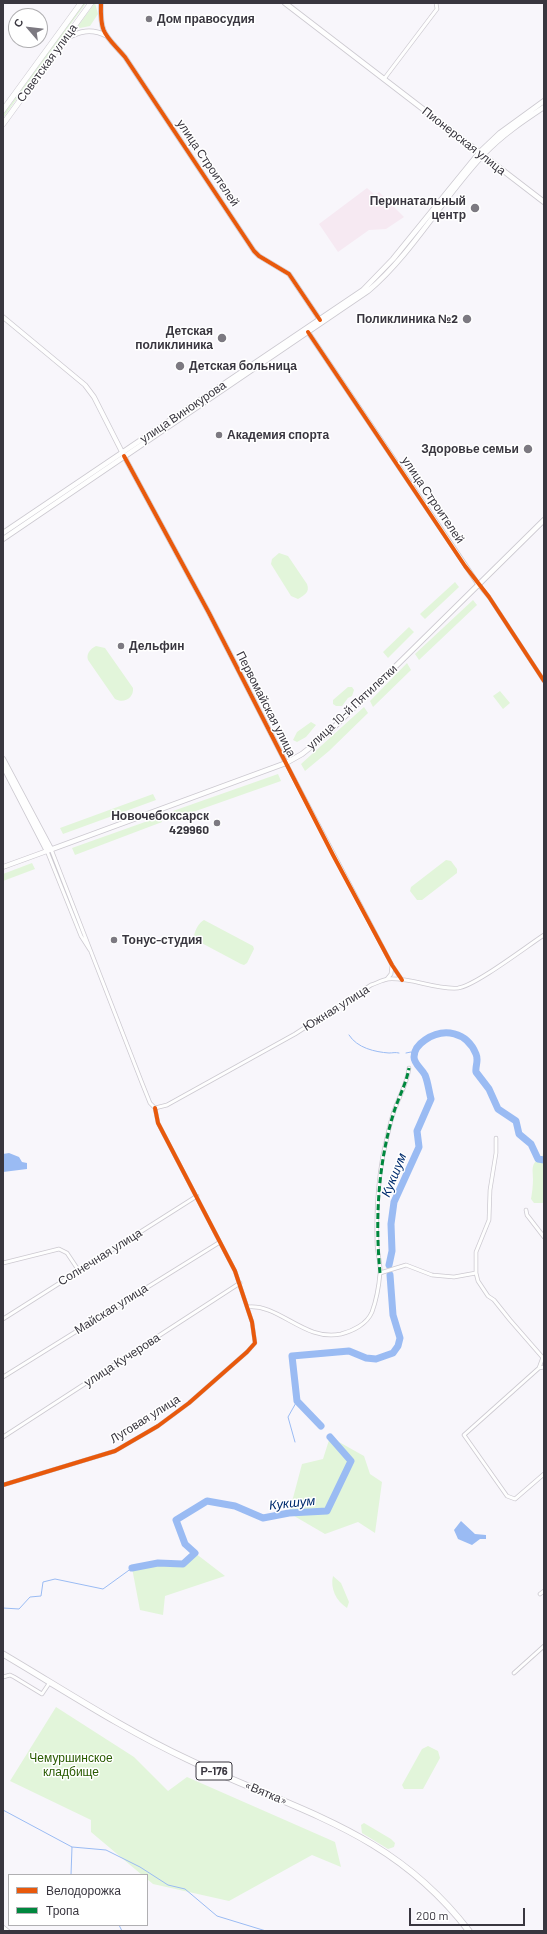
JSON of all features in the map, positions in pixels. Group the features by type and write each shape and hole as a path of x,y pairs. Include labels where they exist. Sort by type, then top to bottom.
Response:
{"highway":[{"name":"«Вятка»","path":"3,1654 125,1727 164,1748 340,1825 368,1840 420,1877 447,1904 469,1931"}],"main road":[{"name":"Советская улица","path":"3,110 81,3"},
{"name":"Советская улица","path":"3,124 91,3"},
{"name":"Пионерская улица","path":"285,3 544,202"},
{"name":"улица Винокурова","path":"3,538 123,454 307,331 368,286 421,228 500,133 544,101"},
{"name":"улица Винокурова","path":"481,154 502,136 544,107"},
{"name":"улица Винокурова","path":"3,533 46,507"},
{"name":"улица 10-й Пятилетки","path":"49,850 286,764 302,754 327,734 544,520"},
{"path":"3,759 49,850"},
{"path":"3,766 49,850"}],"street":[{"name":"улица Строителей","path":"101,3 101,23 107,36 125,57 254,251 259,256 289,274 321,321"},
{"path":"384,79 437,9 436,3"},
{"path":"64,39 85,31 98,32 107,36"},
{"name":"Первомайская улица","path":"3,317 85,385 94,397 209,613 286,764 392,965 402,980"},
{"name":"улица Строителей","path":"307,331 478,584 489,597 544,681"},
{"path":"49,850 91,951 150,1103 155,1108 158,1123 197,1196 240,1283 247,1307 258,1306 314,1332 326,1335 334,1335 350,1331 360,1326 369,1317 374,1305 380,1273 377,1243 379,1187 383,1155 393,1114 407,1081 409,1068"},
{"name":"улица 10-й Пятилетки","path":"3,867 49,850"},
{"name":"Южная улица","path":"155,1108 167,1105 275,1045 359,992 388,979 445,987 462,987 476,981 544,935"},
{"path":"388,979 391,974 392,965"},
{"path":"496,1138 496,1153 490,1190 488,1220 476,1252 476,1273 478,1281 488,1296 494,1300 543,1358 538,1368 464,1435 507,1496 511,1499 515,1499 544,1474"},
{"name":"Солнечная улица","path":"3,1319 197,1196"},
{"path":"526,1210 527,1215 544,1237"},
{"name":"Майская улица","path":"3,1377 220,1242"},
{"path":"3,1263 43,1251 60,1249 67,1253 79,1271"},
{"path":"380,1273 406,1265 432,1275 454,1277 476,1273"},
{"name":"улица Кучерова","path":"3,1437 240,1283"},
{"name":"Луговая улица","path":"3,1486 115,1451 158,1426 189,1403 255,1343 254,1329 247,1307"},
{"path":"538,1368 544,1367"},
{"path":"540,1594 544,1591"},
{"path":"514,1673 544,1646"},
{"path":"3,1677 10,1675 42,1694 50,1682"},
{"path":"3,1927 8,1931"}],"shaded area":[{"path":"367,188 375,195 379,192 404,217 386,229 369,230 338,252 319,224"}],"green space":[{"path":"84,3 86,3 3,118 3,115"},
{"path":"95,3 98,14 90,26 80,28 77,27"},
{"path":"279,553 288,556 307,584 308,589 306,593 298,599 291,596 271,564 272,559"},
{"path":"455,582 459,587 425,619 420,614"},
{"path":"473,600 477,605 419,660 415,654"},
{"path":"409,627 414,632 388,658 383,652"},
{"path":"96,646 105,648 133,688 132,695 128,699 122,701 115,699 88,660 89,652"},
{"path":"407,663 411,670 373,707 370,701"},
{"path":"348,687 352,687 354,690 352,696 348,698 342,706 336,706 333,704 333,700"},
{"path":"500,691 510,703 503,709 493,696"},
{"path":"364,707 368,713 329,751 305,771 301,764"},
{"path":"311,722 316,725 306,737 297,742 293,740 297,732"},
{"path":"278,774 281,781 176,818 173,811"},
{"path":"153,794 156,800 63,834 60,828"},
{"path":"159,817 162,822 75,855 72,848"},
{"path":"446,860 451,861 457,869 457,873 422,900 417,900 410,891 411,887"},
{"path":"32,863 35,869 3,881 3,874"},
{"path":"204,920 253,946 254,949 247,963 244,965 241,964 194,939 194,934 197,928"},
{"path":"544,1146 544,1203 534,1203 531,1199 533,1167 538,1160 542,1158"},
{"path":"330,1437 364,1456 370,1474 382,1482 375,1533 358,1522 325,1534 289,1513 302,1464 323,1459"},
{"path":"195,1553 225,1576 165,1596 163,1615 140,1610 132,1568 158,1563 183,1564"},
{"path":"333,1576 341,1583 349,1602 347,1608 340,1602 333,1590"},
{"name":"Чемуршинское кладбище","path":"56,1707 134,1757 168,1791 187,1777 335,1842 341,1867 312,1855 229,1901 153,1884 148,1880 148,1874 141,1874 91,1832 91,1820 10,1781"},
{"path":"428,1746 438,1751 440,1758 423,1789 404,1789 402,1785 422,1749"},
{"path":"364,1823 391,1839 395,1843 394,1847 388,1849 362,1833 361,1825"}],"water":[{"path":"9,1153 19,1157 22,1162 27,1163 27,1169 3,1172 3,1154"},
{"path":"461,1521 475,1534 486,1535 486,1539 480,1539 472,1545 458,1539 454,1530"}],"waterway":[{"name":"Кукшум","path":"389,1265 392,1251 391,1224 394,1202 419,1147 417,1131 431,1099 425,1075 414,1060 417,1047 425,1040 432,1036 447,1033 461,1036 467,1041 477,1057 476,1072 489,1089 498,1109 516,1121 519,1134 531,1144 538,1159 544,1160"},
{"path":"349,1035 361,1046 372,1050 399,1053"},
{"path":"406,1053 411,1052 414,1054"},
{"name":"Кукшум","path":"321,1426 297,1401 292,1356 349,1351 366,1358 376,1359 393,1353 398,1346 400,1338 393,1315 390,1275"},
{"path":"295,1442 288,1417 297,1401"},
{"name":"Кукшум","path":"132,1568 158,1563 183,1564 195,1553 185,1544 176,1520 207,1501 235,1506 263,1518 289,1513 327,1511 351,1461 330,1437"},
{"name":"Кукшум","path":"3,1608 19,1609 30,1597 41,1596 43,1582 55,1579 103,1589 132,1568"},
{"path":"3,1810 72,1847 71,1874"},
{"path":"72,1847 106,1850 140,1867 168,1885 185,1889 217,1916 266,1931"},
{"path":"120,1926 122,1931"}],"marked path":[{"path":"380,1273 378,1213 381,1173 393,1115 409,1068"}],"cycle path":[{"path":"101,3 103,28 108,38 125,57 254,251 259,256 289,274 320,320"},
{"path":"308,332 465,566 489,597 544,681"},
{"path":"124,456 209,613 333,855 392,965 402,980"},
{"path":"3,1485 115,1451 158,1426 189,1403 247,1352 255,1343 252,1322 235,1271 158,1123 155,1108"}],"place":[{"name":"Дом правосудия","path":"149,19"},
{"name":"Перинатальный центр","path":"475,208"},
{"name":"Поликлиника №2","path":"467,319"},
{"name":"Детская поликлиника","path":"222,338"},
{"name":"Детская больница","path":"180,366"},
{"name":"Академия спорта","path":"219,435"},
{"name":"Здоровье семьи","path":"528,449"},
{"name":"Дельфин","path":"121,646"},
{"name":"Новочебоксарск 429960","path":"217,823"},
{"name":"Тонус-студия","path":"114,940"}]}
